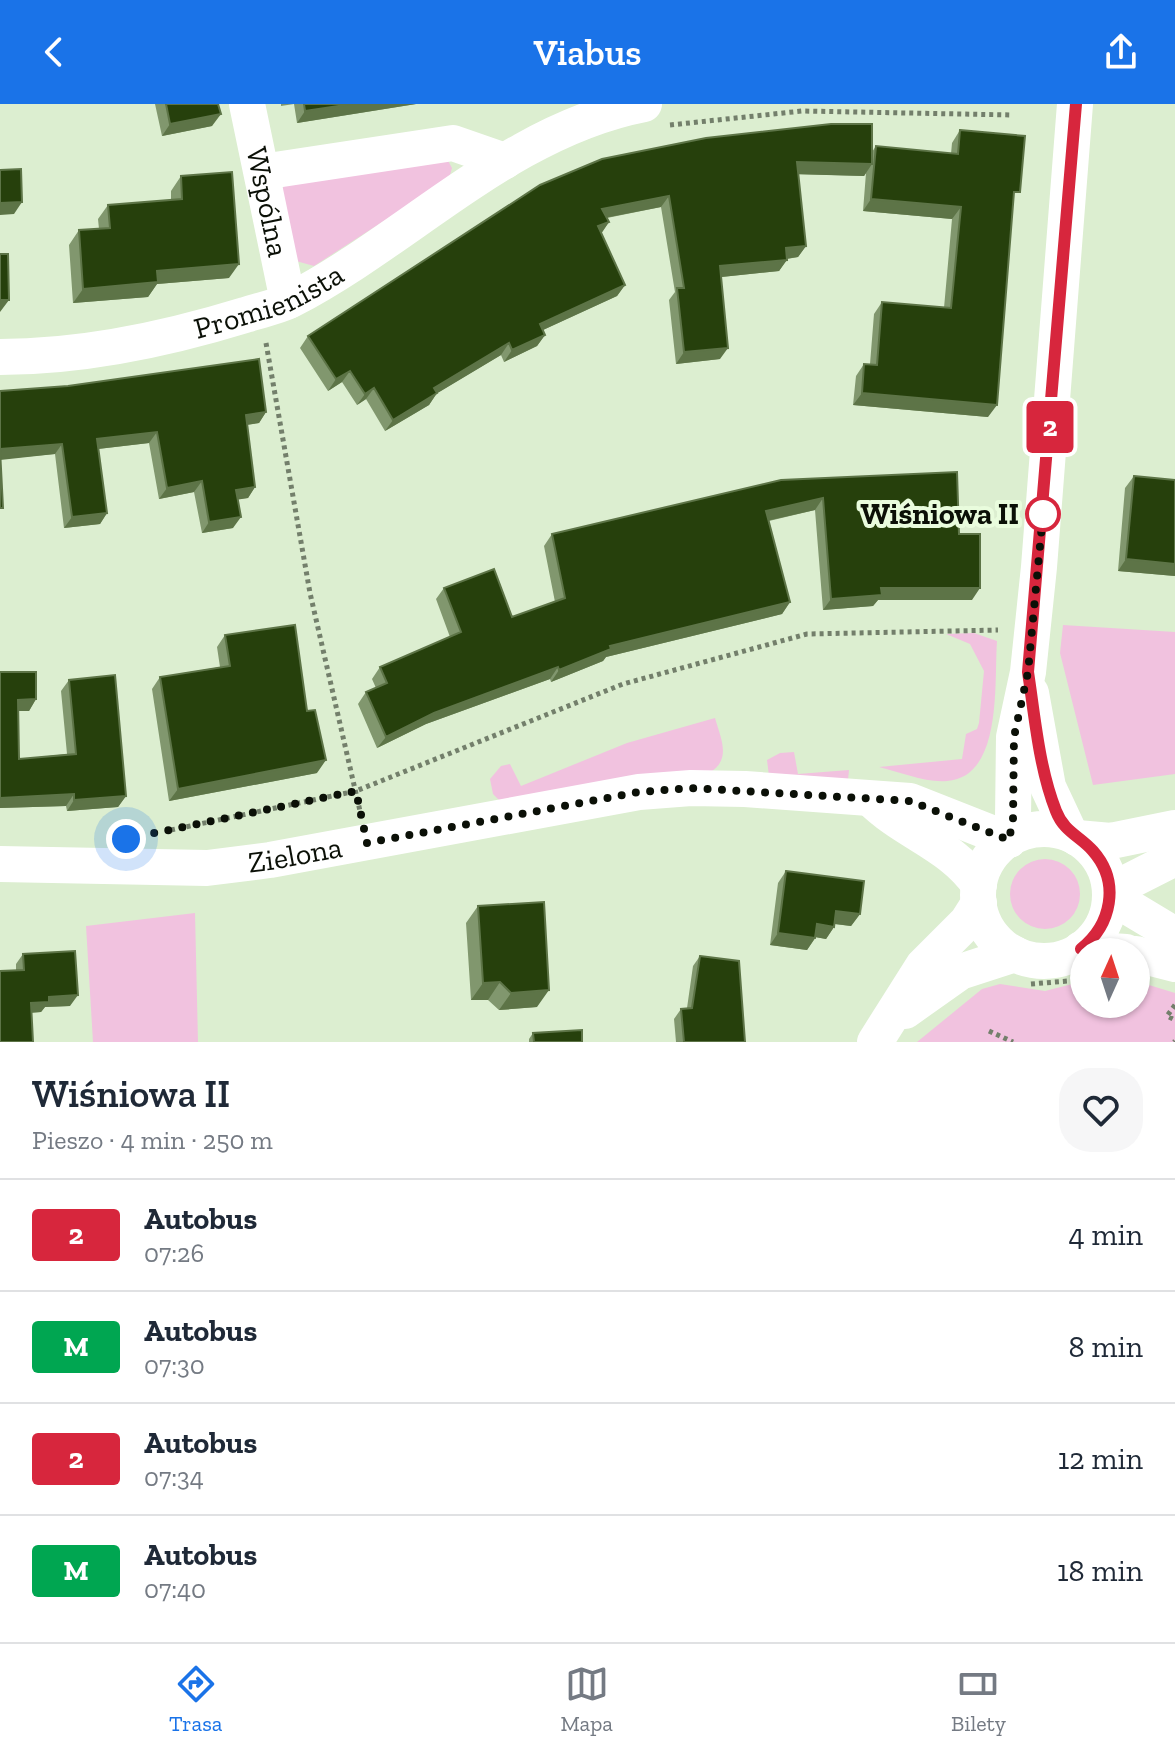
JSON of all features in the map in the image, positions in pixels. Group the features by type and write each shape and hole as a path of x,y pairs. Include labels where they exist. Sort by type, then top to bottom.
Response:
{"street":[{"name":"Wspólna","path":"247,104 262,172 274,306"},
{"path":"1009,840 1013,819 1014,737 1028,672 1066,105"},
{"name":"Promienista","path":"0,357 105,347 274,306 505,161 592,117 652,116"},
{"path":"262,172 453,143 505,161"},
{"path":"1028,672 1048,787 1073,836 1102,863 1110,896 1175,935"},
{"name":"Zielona","path":"0,864 207,868 367,843 666,789 745,789 910,801 1009,840"},
{"path":"871,799 887,816 958,859 979,894 994,937 1015,954 1034,960 1052,960 1070,953"},
{"path":"880,1034 923,966 967,922 989,858 1009,840 1034,830 1111,841 1175,828"},
{"path":"1091,938 1101,928 1110,896 1120,886 1175,858"},
{"path":"880,1034 960,972 1015,954"},
{"path":"1150,958 1175,964"}],"path":[{"path":"652,116 802,111 1013,115"},
{"path":"274,306 310,593 367,843"},
{"path":"158,833 356,791 623,684 807,634 1004,630 1003,643"},
{"path":"1175,1005 1167,1016 1175,1020"},
{"path":"989,1031 1013,1042"}],"shaded area":[{"path":"446,157 452,168 449,179 314,266 296,261 281,192 286,181"},
{"path":"1063,625 1175,632 1175,774 1093,785 1060,653"},
{"path":"974,633 997,641 992,725 987,746 978,763 965,776 947,781 922,779 879,767 962,759 966,734 977,729 979,723 984,671 970,644 946,634"},
{"path":"715,718 723,755 716,768 709,773 500,801 493,794 490,779 501,766 510,764 521,786 627,743"},
{"path":"794,752 798,774 849,770 848,780 769,776 767,760 780,753"},
{"path":"1045,859 1070,869 1080,894 1070,919 1045,929 1020,919 1010,894 1020,869"},
{"path":"195,913 198,1042 93,1042 86,926"},
{"path":"1000,984 1045,991 1070,985 1070,1018 1150,1018 1150,985 1175,993 1175,1042 917,1042 982,989"}],"building":[{"path":"166,104 218,104 221,114 170,124"},
{"path":"304,104 352,104 305,111"},
{"path":"831,124 872,124 872,164 797,162 806,246 786,248 787,260 720,266 728,348 684,352 677,288 684,288 669,196 602,209 609,222 598,226 625,285 540,324 545,335 512,350 509,343 434,388 437,393 393,420 374,388 365,394 350,371 336,379 308,336 540,185 602,159 706,138"},
{"path":"960,130 1025,136 1020,192 1014,192 997,405 862,393 864,364 877,365 882,302 951,308 961,207 871,199 876,146 958,154"},
{"path":"21,169 22,202 0,203 0,170"},
{"path":"232,172 239,264 157,271 158,282 83,289 79,230 110,228 108,205 182,199 181,176"},
{"path":"0,254 8,254 9,300 0,300"},
{"path":"259,359 266,412 246,415 255,487 236,490 241,517 209,522 202,481 167,488 157,432 97,439 107,513 72,517 62,444 0,449 0,391 68,386"},
{"path":"0,449 3,508 0,508"},
{"path":"957,472 959,534 980,534 980,588 881,588 882,595 831,599 823,498 766,511 790,602 610,646 611,649 559,670 558,667 434,713 386,737 366,692 387,683 380,667 461,632 444,588 494,569 512,617 565,598 552,534 781,480"},
{"path":"1134,476 1175,480 1175,564 1126,559"},
{"path":"295,625 307,711 315,710 326,760 178,789 160,677 230,666 225,635"},
{"path":"0,672 36,672 36,699 18,700 19,759 76,754 69,680 115,675 126,796 74,800 74,794 0,798"},
{"path":"786,871 864,881 860,914 836,911 834,927 817,924 815,938 778,933"},
{"path":"544,902 549,990 511,993 500,982 483,983 478,906"},
{"path":"75,951 78,995 49,997 49,1002 31,1003 33,1042 0,1042 0,971 24,970 23,954"},
{"path":"700,956 739,961 745,1042 684,1042 681,1009 692,1008"},
{"path":"582,1030 582,1042 534,1042 533,1033"}],"bus line":[{"name":"2","path":"1076,104 1028,672 1043,765 1056,812 1070,834 1084,842 1097,856 1108,880 1109,909 1094,938"}],"place":[{"name":"Wiśniowa II","path":"1043,514"}],"route":[{"path":"126,839 356,791 367,843 639,792 691,788 910,801 1009,840 1013,819 1014,737 1028,672 1043,514"}]}
